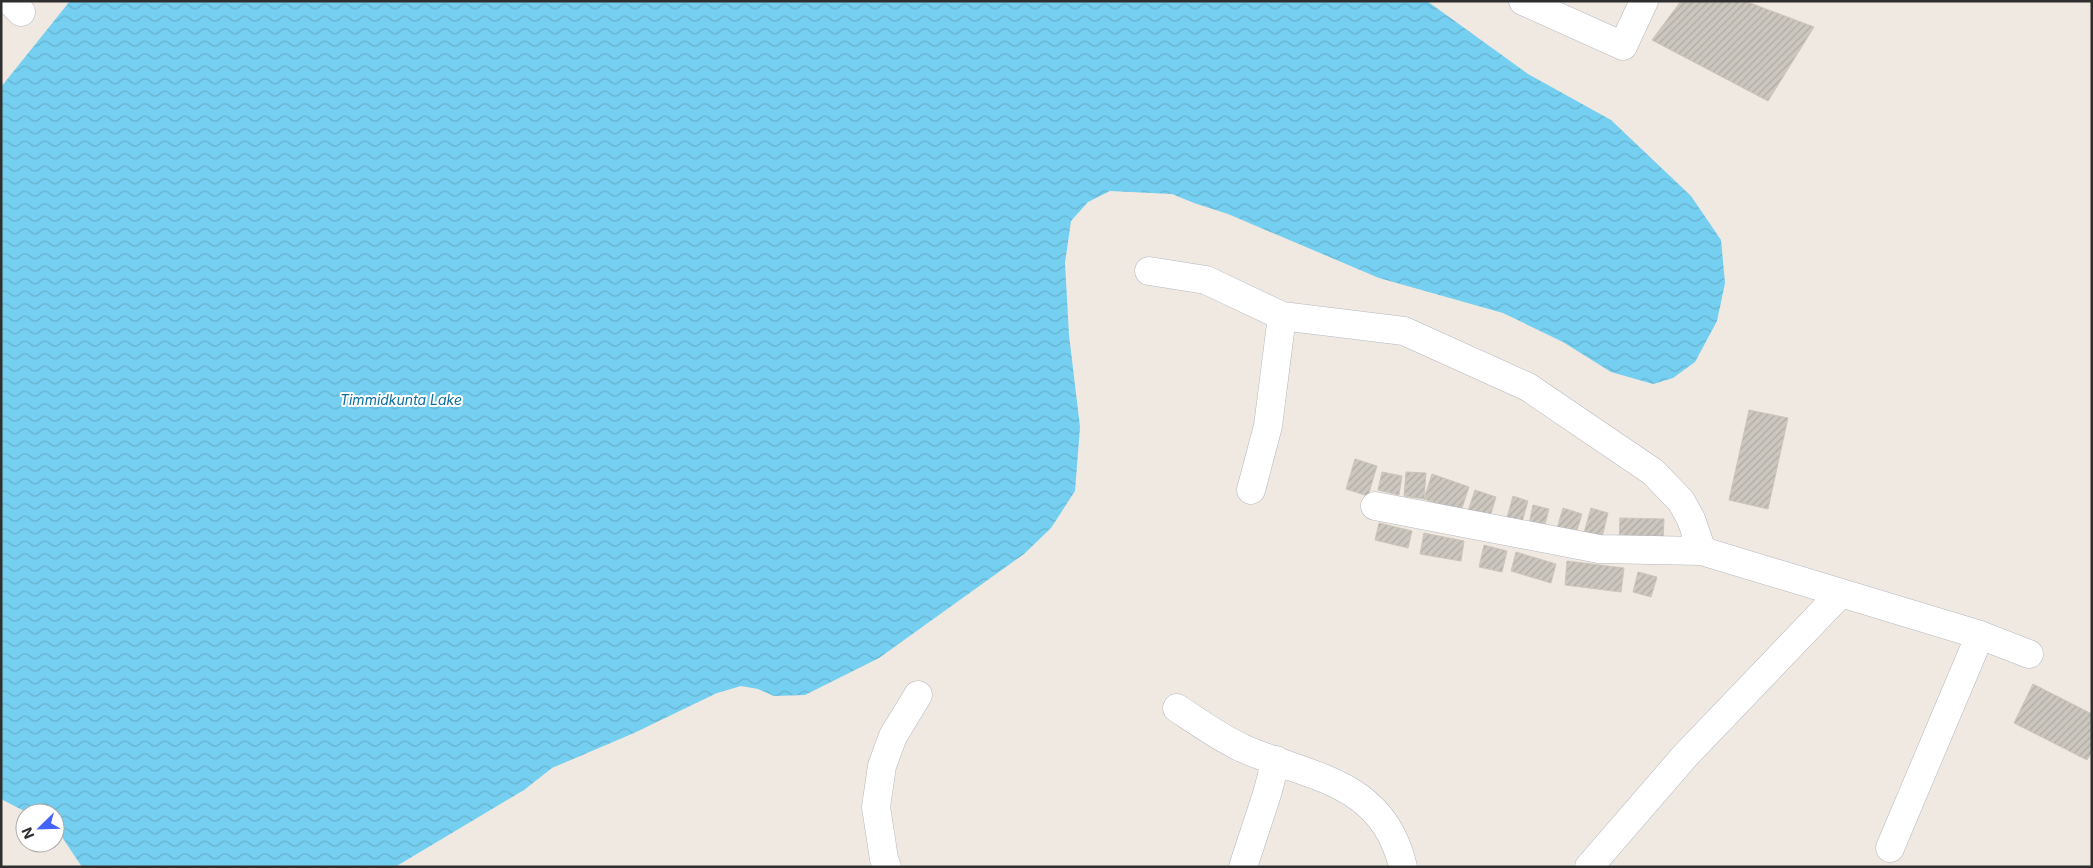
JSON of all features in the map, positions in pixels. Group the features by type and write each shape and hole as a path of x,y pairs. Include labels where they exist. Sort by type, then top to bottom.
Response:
{"street":[{"path":"1524,1 1623,46 1644,1"},
{"path":"1148,272 1206,280 1282,316 1404,331 1528,387 1653,472 1681,501 1691,519 1702,551"},
{"path":"1251,490 1268,426 1282,316"},
{"path":"1375,506 1599,550 1702,551 1980,635 2029,654"},
{"path":"1589,867 1684,757 1841,593"},
{"path":"1890,848 1980,635"},
{"path":"888,867 876,807 882,766 892,736 918,695"},
{"path":"1177,708 1242,748 1339,784 1375,810 1389,830 1403,867"},
{"path":"1242,867 1268,794 1276,760"}],"water":[{"name":"Timmidkunta Lake","path":"70,1 1427,1 1528,74 1611,120 1691,196 1721,240 1725,283 1717,321 1695,362 1673,378 1653,384 1611,372 1563,342 1503,313 1379,278 1228,214 1172,194 1110,191 1088,202 1071,221 1065,263 1069,335 1080,427 1075,491 1051,528 1024,554 879,658 805,695 774,696 758,689 741,686 717,693 634,733 552,768 524,790 395,867 82,867 65,842 65,803 15,803 15,806 1,799 1,87"}],"building":[{"path":"1681,1 1745,1 1814,27 1768,101 1652,40"},
{"path":"1749,410 1788,418 1768,509 1729,500"},
{"path":"1355,459 1377,466 1368,496 1346,489"},
{"path":"1382,472 1402,476 1399,495 1378,490"},
{"path":"1406,472 1426,473 1424,499 1404,496"},
{"path":"1432,474 1469,487 1461,511 1424,499"},
{"path":"1475,490 1496,497 1490,517 1468,511"},
{"path":"1513,496 1528,501 1521,526 1506,521"},
{"path":"1533,505 1549,509 1543,532 1528,528"},
{"path":"1563,508 1582,514 1574,540 1555,535"},
{"path":"1591,508 1608,513 1600,545 1582,540"},
{"path":"1620,518 1664,519 1663,543 1619,541"},
{"path":"1379,523 1412,531 1408,548 1375,540"},
{"path":"1424,533 1464,541 1461,561 1420,554"},
{"path":"1484,545 1507,551 1502,572 1479,567"},
{"path":"1516,552 1556,564 1551,583 1511,571"},
{"path":"1567,561 1624,568 1621,592 1565,585"},
{"path":"1638,572 1657,577 1651,597 1633,592"},
{"path":"2033,684 2092,714 2092,752 2087,760 2014,723"}]}
